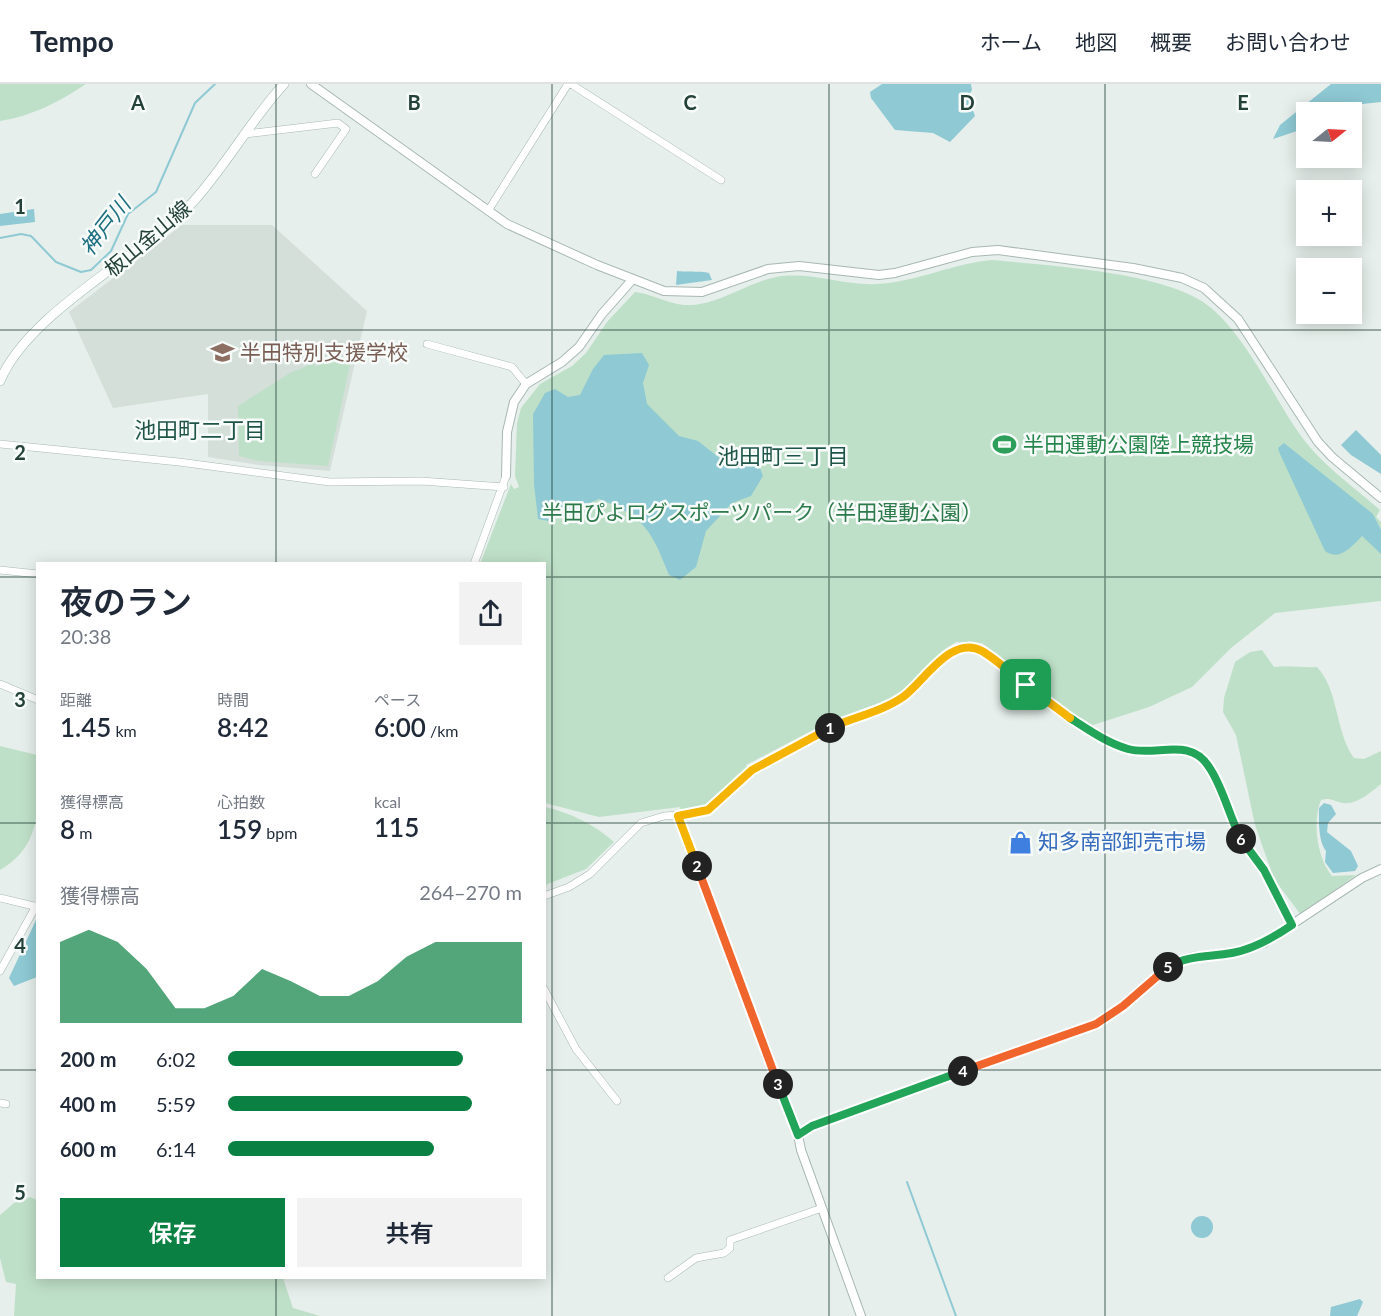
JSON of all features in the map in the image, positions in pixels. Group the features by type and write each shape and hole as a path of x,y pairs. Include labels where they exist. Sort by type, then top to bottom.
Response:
{"main road":[{"name":"板山金山線","path":"0,381 10,361 44,323 166,228 192,203 284,84"}],"street":[{"path":"311,84 488,211 526,234 632,280 664,291 702,292 779,267 799,266 879,274 896,273 972,252 998,250 1133,268 1182,278 1204,288 1238,319 1318,442 1332,457 1381,498"},
{"path":"488,211 570,84 721,180"},
{"path":"245,134 338,123 346,129 315,174"},
{"path":"475,562 504,487 509,415 526,384 571,355 602,314 632,280"},
{"path":"427,344 512,367 526,384"},
{"path":"0,444 330,482 421,481 504,487"},
{"path":"0,570 36,574"},
{"path":"546,895 569,887 590,874 641,823 664,816 678,816 708,810 752,770 815,735 854,717 893,703 909,692 948,654 971,648 984,653 1068,717 1112,744 1131,750 1185,749 1199,755 1210,767 1231,820 1264,870 1292,925"},
{"path":"0,684 36,699"},
{"path":"678,816 798,1135 801,1150 861,1316"},
{"path":"798,1135 812,1126 1022,1049 1082,1031 1109,1017 1176,962 1247,949 1270,939 1362,878 1381,869"},
{"path":"0,898 36,907"},
{"path":"0,971 36,909"},
{"path":"546,993 576,1049 617,1101"},
{"path":"668,1278 696,1258 724,1253 730,1248 730,1240 822,1208"}],"shaded area":[{"name":"半田特別支援学校","path":"182,225 272,225 367,311 330,471 259,465 208,457 208,394 113,408 69,312"}],"green space":[{"path":"0,84 86,84 45,107 23,116 0,121"},
{"name":"半田ぴよログスポーツパーク（半田運動公園）","path":"993,260 1127,276 1177,290 1198,299 1213,310 1241,342 1290,420 1310,447 1380,510 1376,517 1381,522 1381,601 1275,613 1231,648 1192,687 1149,707 1090,726 1069,714 982,643 956,642 942,651 906,690 885,701 832,720 746,765 748,771 718,797 692,811 682,813 680,807 599,817 546,803 546,562 481,562 511,484 514,489 519,487 515,476 517,423 521,408 540,384 572,366 586,353 607,322 635,292 677,304 696,305 719,299 776,277 802,276 864,284 892,283"},
{"path":"337,358 351,360 328,466 259,461 239,456 238,406 290,373 314,363 316,366"},
{"path":"1262,650 1274,667 1317,667 1329,687 1343,736 1354,758 1364,759 1381,751 1381,784 1353,802 1321,800 1317,829 1323,860 1332,876 1356,875 1301,915 1274,879 1255,825 1236,735 1223,712 1224,698 1235,662 1250,652"},
{"path":"0,746 36,755 36,820 25,848 0,870"},
{"path":"546,807 581,820 614,842 586,869 546,885"},
{"path":"30,1197 36,1200 36,1279 283,1279 293,1308 320,1316 14,1316 16,1284 6,1282 0,1258 0,1215 14,1203"}],"water":[{"path":"882,84 971,84 972,90 968,97 975,116 950,142 933,133 895,130 871,98 870,92"},
{"path":"1331,84 1381,84 1381,102 1362,104 1362,102 1309,102"},
{"path":"1296,112 1296,131 1273,139 1280,125"},
{"path":"34,209 35,222 0,226 0,214"},
{"path":"677,271 707,272 712,280 676,285"},
{"path":"642,353 649,365 643,383 647,404 679,436 698,441 731,464 739,462 760,468 763,476 751,496 732,503 706,531 696,567 680,580 669,575 651,536 637,519 599,499 548,521 538,519 534,484 533,414 545,393 555,389 568,397 580,395 593,369 604,355"},
{"path":"1356,430 1381,455 1381,474 1351,455 1341,445"},
{"path":"1284,443 1373,514 1381,530 1381,554 1362,536 1341,554 1330,554 1325,551 1280,454 1278,448"},
{"path":"1324,803 1331,805 1336,814 1328,823 1327,832 1351,851 1358,866 1355,871 1333,873 1325,862 1326,851 1320,836 1319,819 1319,808"},
{"path":"36,920 36,977 14,986 9,978"},
{"path":"1198,1216 1206,1216 1213,1223 1213,1231 1206,1238 1198,1238 1191,1231 1191,1223"},
{"path":"1360,1299 1363,1302 1357,1316 1330,1316 1331,1307"}],"waterway":[{"name":"神戸川","path":"0,238 21,234 31,236 56,262 81,272 91,270 111,251 128,214 156,192 195,103 215,84"},
{"path":"907,1182 956,1316"}],"place":[{"name":"半田特別支援学校","path":"222,353"},
{"name":"半田運動公園陸上競技場","path":"1005,445"},
{"name":"知多南部卸売市場","path":"1020,842"}],"district":[{"name":"池田町二丁目","path":"200,430"},
{"name":"池田町三丁目","path":"783,456"}],"route":[{"path":"971,648 980,650 1026,685 1068,717 1112,744 1131,750 1185,749 1199,755 1210,767 1231,820 1241,839 1264,870 1292,925 1264,943 1247,949 1192,957 1176,962 1109,1017 1082,1031 1022,1049 812,1126 798,1135 678,816 708,810 737,781 752,770 815,735 854,717 893,703 909,692 948,654 957,650 971,648"}]}
